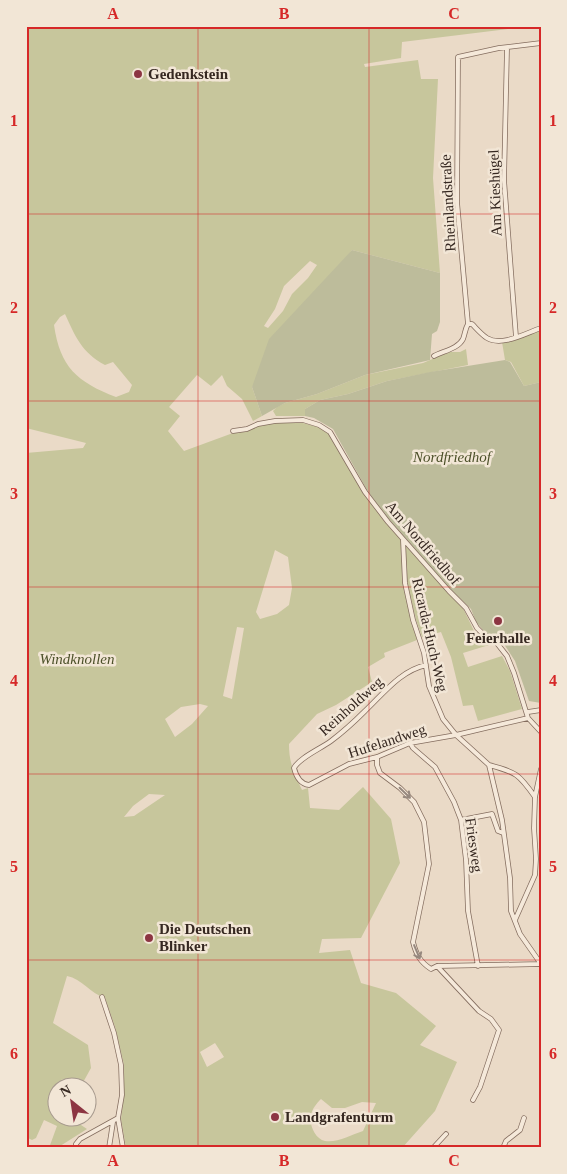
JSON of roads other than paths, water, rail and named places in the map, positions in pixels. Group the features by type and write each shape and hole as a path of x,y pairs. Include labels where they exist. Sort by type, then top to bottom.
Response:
{"street":[{"path":"507,48 541,43"},
{"name":"Rheinlandstraße","path":"468,324 457,202 458,57 507,48"},
{"name":"Am Kieshügel","path":"507,48 504,180 516,337"},
{"path":"434,356 459,345 468,324 472,324 488,338 503,341 541,328"},
{"name":"Am Nordfriedhof","path":"233,431 277,421 304,420 319,425 330,432 365,492 403,539 466,608 477,628 496,642 507,656 528,712"},
{"name":"Ricarda-Huch-Weg","path":"403,539 405,582 412,620 424,652 429,686 443,719 456,735 489,764"},
{"name":"Reinholdweg","path":"294,768 299,761 322,748 344,731 400,677 417,667 426,665"},
{"path":"541,710 528,712 528,718 541,732"},
{"name":"Hufelandweg","path":"294,768 298,779 309,785 349,764 377,757 410,743 456,735 528,718"},
{"name":"Friesweg","path":"410,743 435,768 454,802 461,820 466,860 468,911 478,966"},
{"path":"377,757 377,766 380,773 400,788 414,802 424,822 429,864 414,942 415,951 424,964 431,969 437,966 541,964"},
{"path":"489,764 516,773 534,797"},
{"path":"489,764 496,789 510,878 511,911 520,934 541,964"},
{"path":"515,920 535,875 534,797 541,769"},
{"path":"461,820 492,814 498,831 503,833"},
{"path":"437,966 479,1011 491,1019 499,1030 480,1087 473,1100"},
{"path":"102,997 122,1065 122,1095 118,1118 123,1148"},
{"path":"75,1148 80,1139 118,1118"},
{"path":"503,1148 506,1141 520,1130 524,1118"},
{"path":"110,1148 113,1122"},
{"path":"433,1148 446,1134"}],"place":[{"name":"Gedenkstein","path":"138,74"},
{"name":"Feierhalle","path":"498,621"},
{"name":"Die Deutschen Blinker","path":"149,938"},
{"name":"Landgrafenturm","path":"275,1117"}],"park label":[{"name":"Nordfriedhof","path":"452,457"},
{"name":"Windknollen","path":"77,659"}]}
